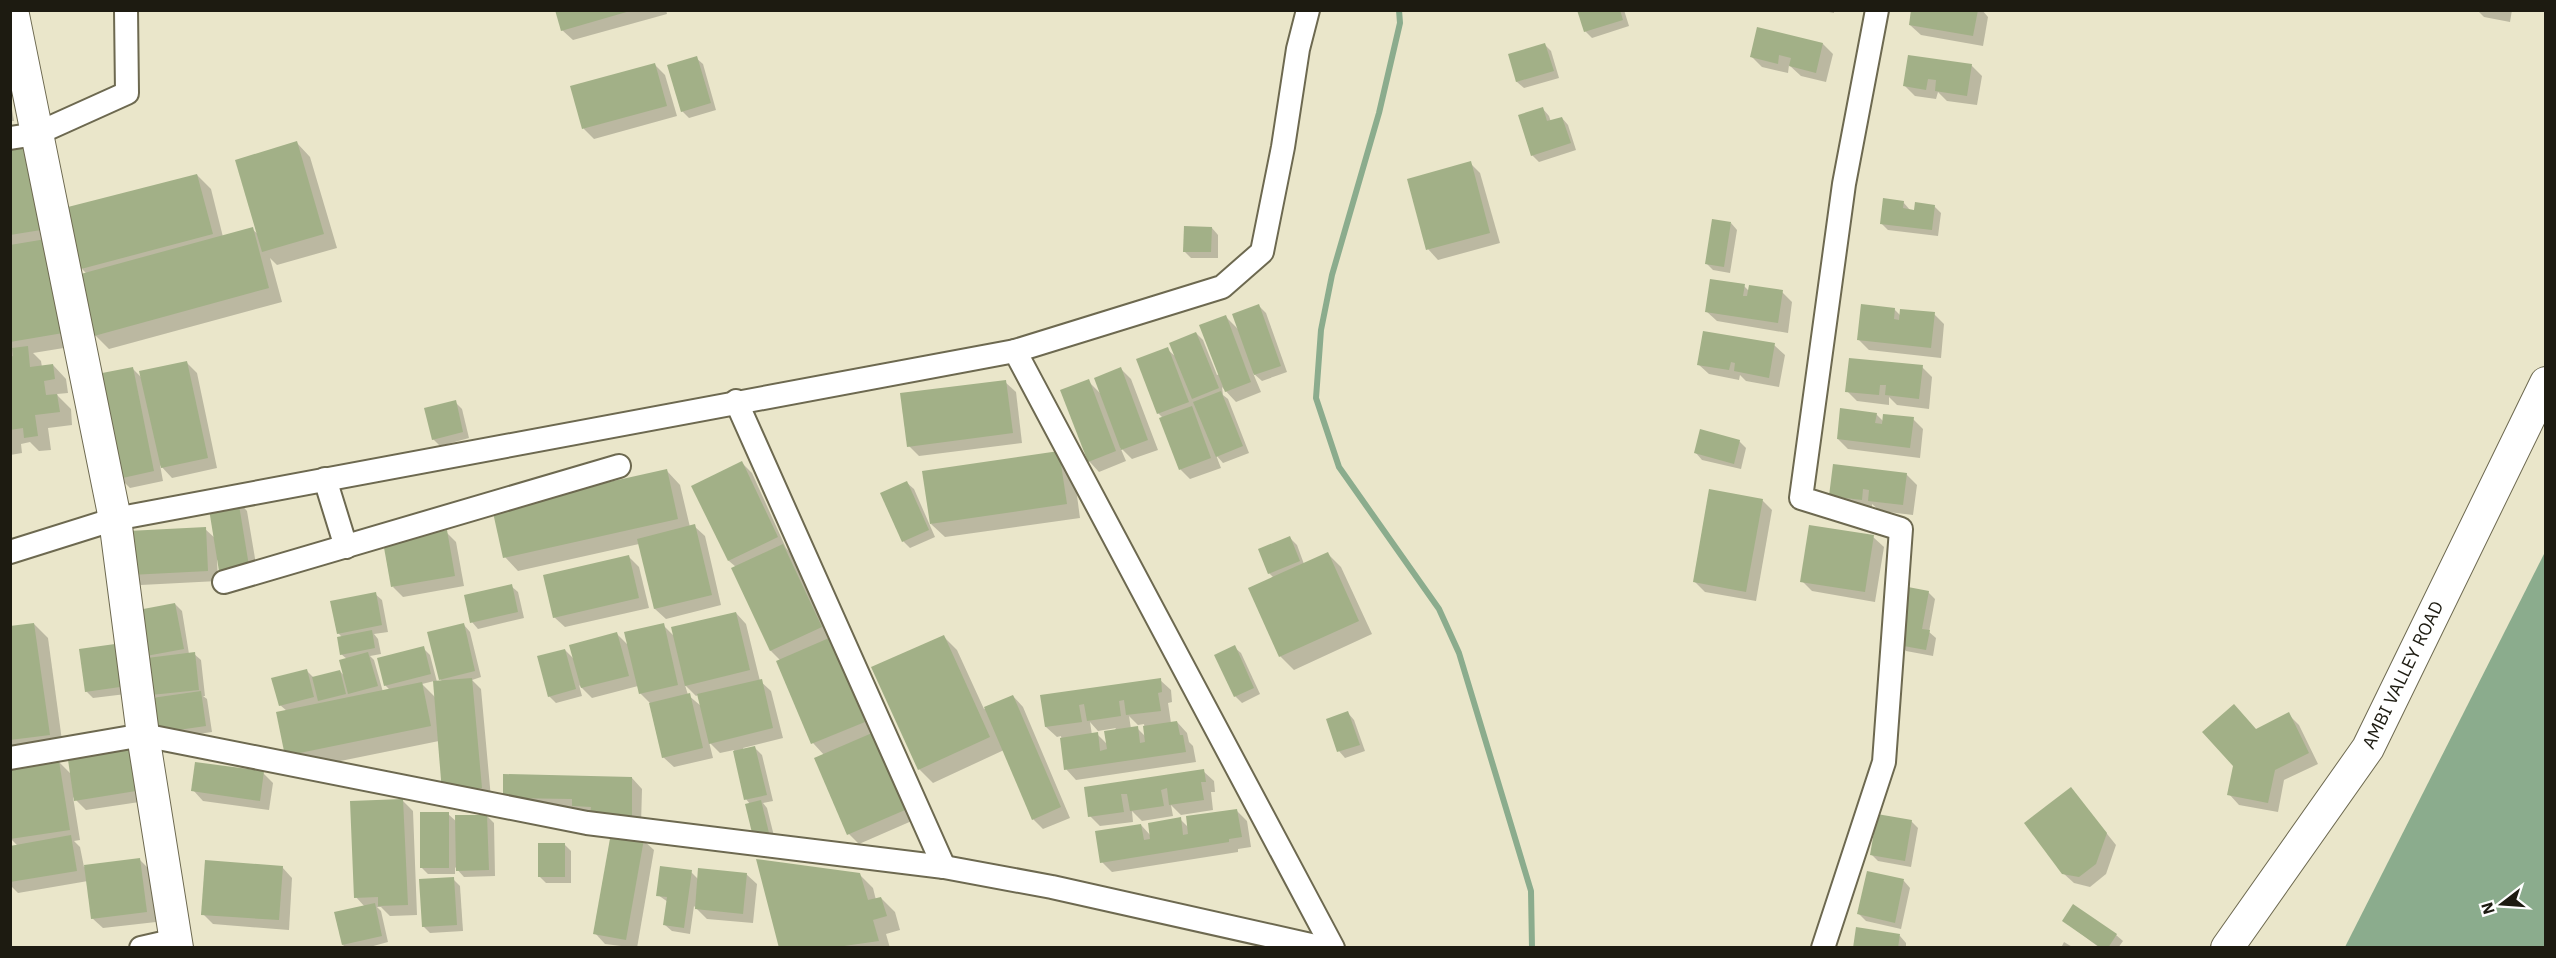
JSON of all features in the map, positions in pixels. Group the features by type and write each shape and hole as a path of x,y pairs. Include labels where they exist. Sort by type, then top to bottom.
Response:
{"street":[{"path":"12,10 23,136 115,519 143,735 176,944 141,948"},
{"path":"23,136 127,93 126,10"},
{"path":"10,552 115,519 1015,351 1222,287 1262,252 1283,147 1298,49 1308,10"},
{"path":"1823,948 1884,762 1901,529 1801,498 1844,184 1877,10"},
{"path":"1015,351 1333,948"},
{"name":"AMBI VALLEY ROAD","path":"2227,948 2368,748 2546,383"},
{"path":"736,402 944,867"},
{"path":"224,582 620,466"},
{"path":"325,479 346,547"},
{"path":"10,759 143,735 587,823 944,867 1052,887 1324,948"}],"shaded area":[{"path":"2545,552 2545,947 2345,947"}],"building":[{"path":"555,10 630,10 630,11 561,31"},
{"path":"1577,10 1620,10 1623,20 1584,32"},
{"path":"1911,10 1978,10 1973,36 1909,25"},
{"path":"1757,27 1823,43 1816,73 1789,66 1791,58 1779,55 1778,64 1750,57"},
{"path":"1545,43 1554,71 1516,82 1508,54"},
{"path":"1908,55 1972,64 1967,96 1935,91 1936,80 1928,79 1926,90 1903,86"},
{"path":"697,56 711,103 681,112 667,65"},
{"path":"655,63 667,106 582,129 570,86"},
{"path":"1543,107 1547,121 1562,117 1571,143 1531,156 1518,115"},
{"path":"297,141 324,234 262,252 235,160"},
{"path":"27,144 41,230 10,235 10,147"},
{"path":"1471,161 1490,233 1426,250 1407,179"},
{"path":"197,174 213,234 81,269 64,208"},
{"path":"1883,198 1904,201 1903,208 1914,210 1915,202 1935,205 1932,230 1880,224"},
{"path":"1712,219 1731,222 1724,267 1705,264"},
{"path":"1184,226 1212,227 1211,252 1183,252"},
{"path":"253,227 269,288 94,336 77,275"},
{"path":"46,239 63,333 10,342 10,245"},
{"path":"1710,279 1745,284 1743,296 1747,296 1749,285 1783,290 1778,323 1705,312"},
{"path":"1259,304 1281,366 1254,375 1232,314"},
{"path":"1861,304 1895,308 1894,319 1899,320 1900,309 1935,312 1931,348 1857,340"},
{"path":"1226,315 1251,382 1225,392 1199,325"},
{"path":"1703,331 1775,343 1769,378 1734,371 1735,363 1731,362 1729,370 1697,365"},
{"path":"1196,332 1219,388 1192,399 1169,343"},
{"path":"28,346 30,367 53,364 55,379 44,381 46,395 57,394 60,412 35,415 38,436 24,438 23,428 10,430 10,357 13,356 12,348"},
{"path":"1168,347 1189,402 1157,414 1136,359"},
{"path":"1849,358 1923,365 1919,399 1885,395 1886,385 1880,385 1879,395 1845,392"},
{"path":"187,361 208,458 161,468 139,371"},
{"path":"133,367 154,471 118,479 97,374"},
{"path":"1121,367 1148,440 1121,450 1094,378"},
{"path":"1089,379 1116,451 1088,462 1060,390"},
{"path":"1006,380 1013,433 907,447 900,393"},
{"path":"1221,391 1243,446 1216,457 1193,402"},
{"path":"456,400 463,432 432,440 424,408"},
{"path":"1192,406 1211,458 1179,470 1159,418"},
{"path":"1840,408 1877,413 1875,423 1882,424 1883,414 1914,417 1910,448 1837,439"},
{"path":"1700,429 1740,440 1734,464 1694,453"},
{"path":"1059,451 1067,504 930,524 922,471"},
{"path":"742,461 778,537 728,561 691,486"},
{"path":"1833,464 1907,473 1903,505 1868,501 1869,490 1863,489 1862,500 1829,496"},
{"path":"667,469 678,519 503,558 492,508"},
{"path":"907,481 929,530 902,542 880,493"},
{"path":"1709,489 1763,499 1746,592 1693,582"},
{"path":"238,499 249,566 219,571 208,503"},
{"path":"695,524 712,595 654,609 637,539"},
{"path":"1809,525 1874,535 1865,592 1800,582"},
{"path":"206,527 208,571 130,575 128,531"},
{"path":"447,530 455,576 391,587 383,542"},
{"path":"1290,536 1300,561 1268,574 1258,549"},
{"path":"783,544 822,627 770,651 731,568"},
{"path":"1328,552 1359,621 1279,657 1248,588"},
{"path":"629,555 639,598 553,618 543,575"},
{"path":"512,584 518,612 470,623 464,595"},
{"path":"1908,587 1929,591 1922,629 1930,630 1926,650 1898,645"},
{"path":"376,592 382,625 337,634 330,601"},
{"path":"175,603 184,649 146,656 138,610"},
{"path":"736,612 750,670 685,686 671,627"},
{"path":"34,623 50,735 10,740 10,626"},
{"path":"464,623 475,671 439,680 427,632"},
{"path":"664,623 678,685 639,694 624,632"},
{"path":"372,630 375,648 340,655 337,637"},
{"path":"617,632 629,676 581,688 569,645"},
{"path":"944,635 990,737 918,770 871,667"},
{"path":"829,638 865,722 811,744 776,661"},
{"path":"115,644 120,687 85,692 79,649"},
{"path":"1235,645 1254,688 1234,697 1214,655"},
{"path":"424,646 431,674 384,686 377,658"},
{"path":"565,649 576,689 548,697 537,656"},
{"path":"195,652 199,690 151,695 147,658"},
{"path":"368,652 378,686 348,694 339,660"},
{"path":"307,669 314,697 279,706 271,678"},
{"path":"340,670 346,694 318,701 312,677"},
{"path":"472,678 482,788 442,792 433,681"},
{"path":"1161,678 1162,692 1158,693 1161,711 1126,715 1124,700 1119,701 1121,716 1087,721 1084,704 1079,705 1082,722 1045,727 1040,695"},
{"path":"762,679 773,728 709,744 697,694"},
{"path":"422,682 431,726 285,756 276,712"},
{"path":"201,691 206,726 157,733 152,698"},
{"path":"690,693 703,748 662,758 649,703"},
{"path":"1013,695 1061,807 1032,820 984,707"},
{"path":"2234,704 2256,729 2289,712 2309,753 2275,770 2268,803 2227,795 2233,766 2202,732"},
{"path":"1348,711 1360,745 1337,752 1326,719"},
{"path":"1177,721 1180,735 1183,735 1186,752 1064,770 1060,738 1098,732 1100,751 1107,749 1104,731 1138,726 1140,743 1145,742 1143,726"},
{"path":"872,733 905,810 847,835 814,758"},
{"path":"128,743 136,791 74,801 67,753"},
{"path":"755,746 767,795 744,800 733,751"},
{"path":"59,761 70,830 10,839 10,768"},
{"path":"195,762 264,771 260,801 191,791"},
{"path":"1204,769 1206,782 1201,782 1204,800 1169,805 1167,788 1161,790 1164,806 1130,811 1127,794 1121,794 1124,812 1088,817 1084,787"},
{"path":"503,774 632,777 632,816 590,815 591,807 572,806 572,799 503,798"},
{"path":"2071,787 2107,833 2096,864 2079,877 2062,874 2024,823"},
{"path":"403,799 408,905 378,906 378,897 354,898 350,801"},
{"path":"761,800 769,833 753,837 745,804"},
{"path":"1237,809 1242,837 1229,839 1229,842 1100,863 1095,831 1141,824 1144,840 1150,839 1148,823 1181,817 1183,835 1188,834 1186,816"},
{"path":"420,812 449,812 449,868 420,868"},
{"path":"1877,814 1912,820 1905,861 1870,855"},
{"path":"455,815 487,815 489,870 456,871"},
{"path":"611,833 644,839 626,940 593,934"},
{"path":"71,835 77,871 10,882 10,846"},
{"path":"538,843 565,843 565,877 538,877"},
{"path":"140,858 147,912 91,919 84,865"},
{"path":"756,859 860,873 868,900 881,897 887,916 873,920 879,941 830,948 779,948"},
{"path":"205,860 283,866 279,920 201,915"},
{"path":"660,866 692,870 684,928 663,925 667,897 656,896"},
{"path":"698,868 747,873 743,914 695,909"},
{"path":"1867,871 1904,879 1895,923 1857,914"},
{"path":"454,877 457,925 422,927 419,879"},
{"path":"375,903 382,936 342,945 334,912"},
{"path":"2073,904 2117,934 2108,948 2101,948 2062,921"},
{"path":"1856,927 1900,934 1898,948 1853,948"}],"waterway":[{"path":"1399,10 1400,23 1379,113 1332,275 1321,330 1316,398 1339,467 1439,609 1459,653 1531,891 1532,948"}]}
